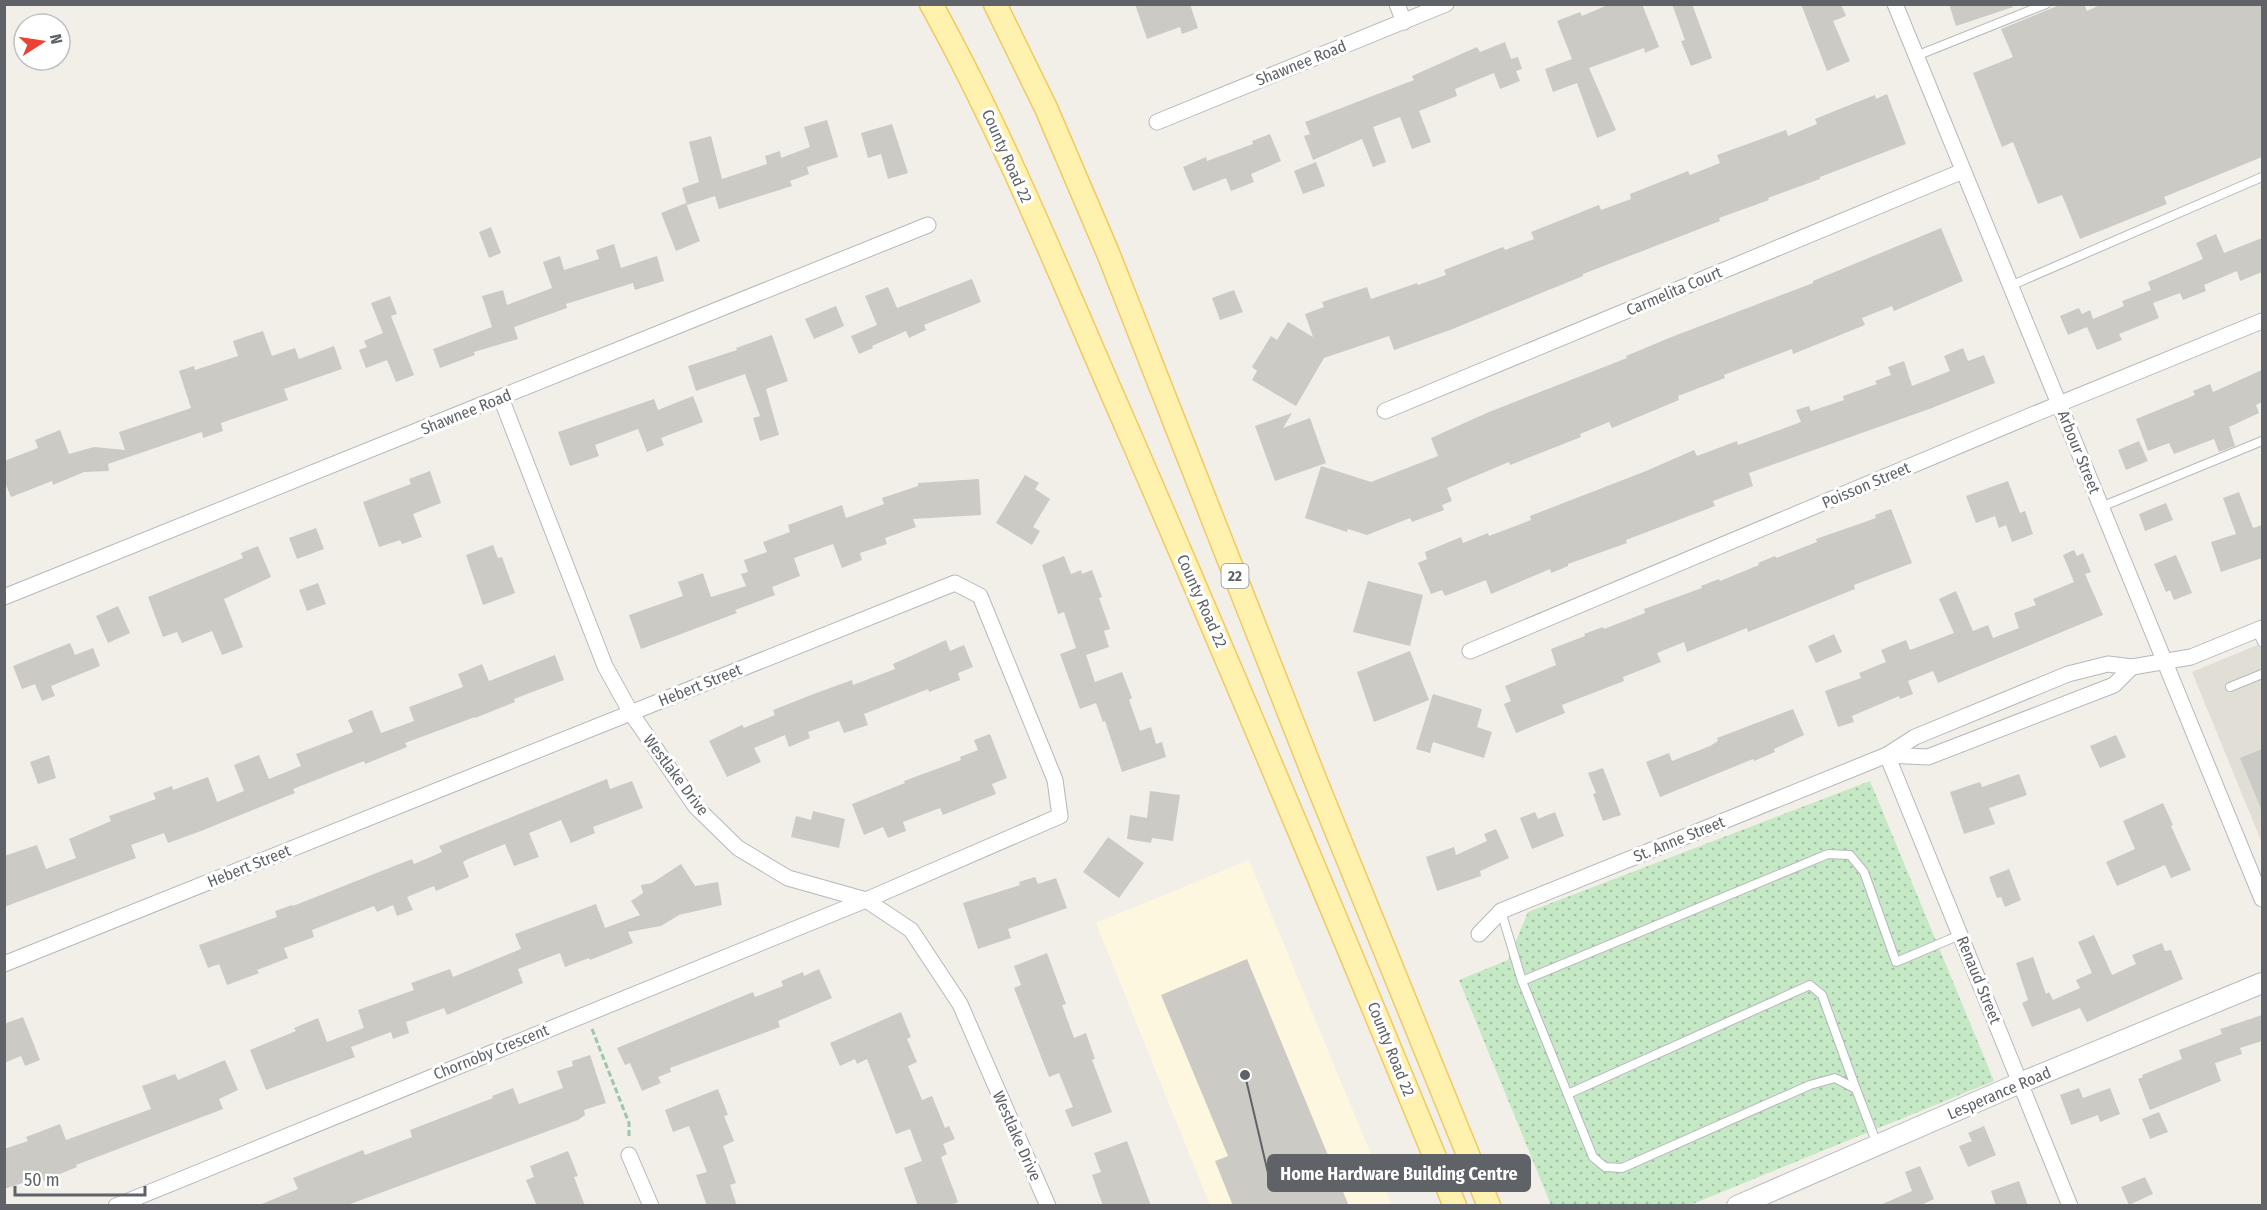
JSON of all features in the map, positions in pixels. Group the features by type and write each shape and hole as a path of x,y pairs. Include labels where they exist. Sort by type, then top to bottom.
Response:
{"main road":[{"name":"County Road 22","path":"932,4 968,70 1018,179 1235,676 1455,1206"},
{"name":"County Road 22","path":"995,4 1046,108 1108,253 1320,790 1489,1206"},
{"name":"Lesperance Road","path":"1737,1206 2020,1083 2262,983"}],"street":[{"path":"1397,4 1404,22"},
{"name":"Shawnee Road","path":"1157,122 1446,4"},
{"name":"Arbour Street","path":"1895,4 2262,899"},
{"name":"Carmelita Court","path":"1385,411 1963,171"},
{"name":"Shawnee Road","path":"4,597 928,225"},
{"name":"Poisson Street","path":"1470,651 2262,321"},
{"name":"Westlake Drive","path":"501,398 605,666 631,713 696,807 738,848 788,879 866,900 911,930 960,1004 1048,1206"},
{"name":"Hebert Street","path":"4,964 955,583 980,596 1055,780 1060,816 866,900"},
{"name":"St. Anne Street","path":"1479,934 1501,911 1887,755 1915,737 2068,674 2108,664 2132,667 2191,657 2261,634"},
{"name":"St. Anne Street","path":"1887,755 1928,757 2114,685 2132,667"},
{"name":"Renaud Street","path":"1887,755 2070,1206"},
{"name":"Chornoby Crescent","path":"116,1206 866,900"},
{"path":"629,1155 651,1206"}],"lane":[{"path":"1916,56 2046,4"},
{"path":"2010,286 2262,177"},
{"path":"2101,507 2262,441"},
{"path":"2230,687 2262,674"},
{"path":"1522,981 1828,854 1850,855 1864,872 1896,962 1961,935"},
{"path":"1501,911 1522,981 1593,1157 1605,1167 1622,1168 1810,1085 1835,1078 1856,1089"},
{"path":"1568,1094 1810,985 1822,995 1878,1146"}],"path":[{"path":"586,1014 629,1123 629,1155"}],"shaded area":[{"path":"2262,643 2262,843 2192,672"},
{"path":"1249,860 1392,1205 1210,1205 1096,923"}],"green space":[{"path":"1870,781 1994,1081 1690,1205 1551,1205 1459,980 1508,960 1528,912"}],"building":[{"path":"1135,4 1190,4 1198,28 1182,34 1180,27 1147,39"},
{"path":"1610,4 1642,4 1659,47 1645,53 1644,48 1589,68 1616,130 1597,138 1577,83 1553,92 1545,69 1572,59 1557,21 1580,12 1582,16"},
{"path":"1672,4 1692,4 1712,58 1691,66 1681,41 1685,40"},
{"path":"1801,4 1841,4 1846,16 1833,21 1850,61 1827,71"},
{"path":"1949,4 2012,4 2013,7 1956,26"},
{"path":"2062,4 2084,4 2087,11 2102,4 2262,4 2262,157 2164,197 2167,204 2080,239 2062,195 2038,204 2013,142 2002,147 1973,73 2013,57 2001,29"},
{"path":"1505,42 1511,59 1518,57 1522,69 1516,71 1520,81 1500,89 1494,73 1455,89 1457,96 1419,111 1431,142 1412,149 1400,117 1373,127 1386,162 1373,167 1362,139 1313,160 1304,136 1310,134 1305,122 1414,80 1412,76 1477,47 1480,52"},
{"path":"1887,94 1906,144 1768,198 1769,200 1719,218 1720,221 1583,274 1583,276 1450,330 1394,350 1389,336 1324,358 1296,406 1252,380 1257,371 1252,367 1271,336 1277,340 1288,322 1313,337 1305,314 1324,307 1322,302 1367,287 1371,299 1446,275 1444,270 1503,247 1505,250 1534,239 1531,232 1599,205 1601,210 1631,199 1630,194 1688,171 1690,175 1720,163 1717,155 1786,130 1788,136 1817,124 1815,119 1875,95 1876,99"},
{"path":"827,120 838,157 807,167 809,174 790,181 792,186 719,209 715,196 687,205 682,188 699,182 689,142 711,136 722,179 767,164 765,156 780,151 781,158 810,147 804,127"},
{"path":"892,124 908,173 888,179 881,154 868,158 861,133"},
{"path":"1270,134 1281,161 1251,174 1254,182 1231,191 1226,178 1193,191 1183,167 1206,157 1207,161 1253,144 1252,141"},
{"path":"1316,162 1325,186 1303,194 1294,171"},
{"path":"686,203 700,241 676,251 661,213"},
{"path":"491,227 501,253 489,258 479,232"},
{"path":"1941,228 1963,281 1894,311 1892,306 1862,318 1865,325 1793,354 1792,349 1724,375 1725,378 1678,396 1679,400 1612,428 1609,422 1580,434 1581,437 1510,465 1509,462 1447,488 1452,501 1442,505 1444,510 1412,522 1410,518 1367,535 1348,529 1347,532 1305,518 1321,466 1371,482 1438,456 1431,438 1489,412 1627,358 1626,356 1669,338 1813,283 1813,281"},
{"path":"2216,234 2224,253 2262,238 2262,272 2240,281 2237,271 2204,285 2206,291 2183,300 2180,293 2153,303 2159,318 2119,334 2122,340 2097,350 2087,327 2068,335 2060,316 2079,308 2082,314 2090,310 2093,319 2124,306 2122,301 2151,290 2148,282 2203,259 2196,243"},
{"path":"614,244 621,268 657,256 664,281 635,290 633,283 566,304 567,308 514,327 518,339 474,352 475,355 440,368 433,349 492,327 482,296 503,290 507,305 552,288 543,262 560,256 564,270 599,259 596,250"},
{"path":"972,279 981,302 924,325 926,330 909,338 906,331 859,354 851,336 877,325 865,296 888,287 897,308"},
{"path":"1234,290 1243,312 1220,320 1212,298"},
{"path":"390,296 397,314 391,316 414,375 396,382 387,360 366,368 359,350 367,347 364,341 383,333 371,303"},
{"path":"836,306 844,326 814,339 805,319"},
{"path":"263,331 272,356 295,348 299,359 334,346 342,369 284,389 288,400 221,423 223,431 203,438 202,432 108,464 109,471 84,472 53,485 52,481 11,497 4,480 4,461 38,448 35,440 60,430 69,454 94,447 125,450 119,432 191,408 179,371 194,366 195,370 238,356 233,341"},
{"path":"772,335 788,381 766,389 779,435 760,441 753,418 760,416 745,374 696,391 688,366 737,350 736,348"},
{"path":"1963,348 1968,361 1984,355 1995,383 1932,408 1749,473 1753,486 1713,501 1715,506 1626,540 1627,543 1568,564 1551,573 1550,569 1491,594 1486,580 1445,596 1442,590 1431,594 1418,563 1427,559 1425,552 1461,537 1463,543 1488,533 1489,536 1531,520 1530,516 1694,450 1697,456 1737,441 1738,445 1801,422 1796,410 1809,406 1811,411 1844,400 1843,396 1877,384 1875,381 1891,375 1888,367 1904,361 1912,386 1950,371 1944,356"},
{"path":"2262,370 2262,402 2256,405 2259,413 2229,427 2235,446 2219,452 2214,439 2174,454 2169,443 2148,451 2136,419 2195,395 2193,391 2210,384 2213,392"},
{"path":"693,396 703,422 661,438 664,445 647,452 638,429 595,445 599,456 570,466 558,432 654,399 658,410"},
{"path":"1292,413 1283,428 1310,418 1326,463 1275,481 1255,426"},
{"path":"2139,441 2148,461 2126,470 2118,450"},
{"path":"430,471 441,503 413,514 422,537 402,544 400,540 379,547 363,502 411,484 409,479"},
{"path":"1025,475 1039,483 1035,489 1050,499 1033,527 1040,531 1032,545 996,523"},
{"path":"979,479 981,515 913,519 916,527 885,538 887,544 860,553 862,560 842,568 833,544 794,558 800,576 772,587 775,595 735,610 737,613 641,649 629,615 683,596 678,582 703,573 711,597 746,586 741,574 748,572 744,560 767,552 763,542 790,532 788,525 842,505 846,518 884,504 882,498 918,486 918,483"},
{"path":"2008,481 2020,513 2025,511 2033,534 2012,542 2006,525 1999,528 1995,516 1976,523 1966,496"},
{"path":"2239,492 2253,528 2262,525 2262,558 2221,572 2211,542 2236,534 2223,498"},
{"path":"2166,503 2173,520 2145,531 2139,514"},
{"path":"1891,509 1912,563 1854,585 1855,589 1748,632 1747,628 1687,652 1684,642 1657,653 1661,662 1623,677 1624,681 1562,705 1565,713 1516,733 1504,704 1511,701 1505,686 1556,665 1551,649 1585,636 1584,634 1645,613 1644,609 1702,588 1701,586 1719,579 1720,581 1775,556 1776,558 1817,542 1816,539 1876,518 1875,515"},
{"path":"316,528 324,549 297,559 289,538"},
{"path":"493,545 498,558 502,557 515,593 483,605 466,555"},
{"path":"258,546 271,577 224,599 243,647 222,655 212,631 182,643 177,632 163,637 148,597 243,558 241,553"},
{"path":"2074,550 2077,556 2083,553 2091,572 2085,574 2103,615 1938,683 1933,671 1908,681 1913,694 1900,699 1899,696 1852,716 1854,722 1838,727 1825,691 1861,678 1859,673 1886,662 1881,650 1906,640 1910,650 1954,633 1939,599 1956,591 1973,631 1988,625 1993,638 2019,628 2014,613 2036,605 2033,599 2074,582 2063,555"},
{"path":"2176,555 2192,593 2174,600 2170,590 2166,592 2154,564"},
{"path":"1064,556 1071,574 1081,570 1082,574 1092,570 1110,629 1104,631 1109,647 1086,655 1095,682 1122,672 1132,698 1129,700 1140,731 1151,727 1156,744 1162,742 1166,757 1122,772 1105,721 1103,722 1096,703 1080,709 1060,654 1076,648 1064,612 1058,614 1042,565"},
{"path":"1368,581 1423,595 1410,646 1353,632"},
{"path":"318,583 326,604 307,611 299,590"},
{"path":"118,606 130,633 108,643 96,616"},
{"path":"1834,634 1842,652 1816,663 1808,646"},
{"path":"946,640 950,651 964,645 973,667 958,673 960,680 929,692 928,689 864,714 868,725 844,733 839,721 808,732 810,738 789,747 785,735 754,748 761,762 727,777 709,741 742,725 744,728 775,715 773,710 811,695 852,680 853,685 895,669 893,664"},
{"path":"70,643 75,655 93,648 100,666 51,686 55,696 42,701 35,684 22,689 13,666"},
{"path":"1410,651 1429,700 1374,722 1357,672"},
{"path":"555,655 564,680 514,699 515,702 475,718 405,743 407,747 365,764 364,761 293,789 295,793 201,831 168,843 164,833 131,845 136,858 4,907 4,856 37,845 46,869 76,858 69,839 111,821 109,816 156,799 153,793 172,786 173,790 208,777 217,802 244,791 234,765 259,755 269,779 301,766 296,754 353,732 348,720 372,710 381,733 414,721 409,707 463,687 458,674 482,664 489,681"},
{"path":"1433,694 1482,709 1477,727 1492,732 1484,758 1433,742 1430,753 1416,749"},
{"path":"1793,709 1804,735 1774,749 1775,752 1660,797 1646,762 1669,753 1672,761 1710,746 1718,741 1717,738"},
{"path":"990,734 1007,778 992,784 996,794 943,815 940,808 903,822 906,831 888,838 883,827 864,835 852,804 905,783 904,781 961,760 960,757 978,750 974,740"},
{"path":"2116,735 2126,757 2100,768 2090,746"},
{"path":"2262,749 2262,811 2240,758"},
{"path":"49,755 56,778 38,784 30,762"},
{"path":"1603,768 1621,815 1603,821 1588,773"},
{"path":"2019,774 2027,795 1989,808 1995,824 1964,834 1950,792 1980,782 1982,787"},
{"path":"607,779 610,789 632,781 643,808 593,827 595,833 571,843 561,820 529,833 539,857 514,866 505,844 468,859 463,862 469,877 436,891 434,886 407,897 413,910 397,916 393,905 377,912 374,906 312,930 314,937 284,948 288,958 257,970 259,973 227,985 219,964 208,968 199,945 277,917 275,911 412,859 414,864 442,852 439,846"},
{"path":"1150,791 1180,795 1173,841 1152,838 1151,843 1127,839 1130,815 1147,818"},
{"path":"2163,803 2191,870 2171,878 2165,865 2117,886 2106,862 2135,849 2123,821"},
{"path":"813,811 845,819 839,848 791,837 796,816 811,820"},
{"path":"1535,812 1538,819 1555,812 1564,836 1532,849 1520,818"},
{"path":"1496,829 1509,858 1480,871 1481,876 1437,891 1426,857 1454,847 1456,855 1487,841 1484,834"},
{"path":"1108,837 1144,863 1119,898 1083,872"},
{"path":"681,864 695,886 718,882 722,905 679,915 661,926 628,932 633,943 590,960 589,958 565,967 560,953 518,969 523,983 447,1015 444,1008 406,1022 409,1033 393,1039 391,1032 351,1047 355,1057 266,1090 250,1050 296,1031 294,1028 318,1018 327,1042 364,1028 358,1010 414,990 411,983 450,969 453,977 521,949 515,934 596,904 605,928 640,915 631,901 643,893 641,885 652,883"},
{"path":"2009,869 2021,900 2005,907 2001,897 1997,898 1989,877"},
{"path":"1035,877 1038,884 1056,878 1067,908 1008,929 1011,938 978,949 963,903 1020,885 1019,882"},
{"path":"2094,935 2112,975 2136,964 2132,955 2162,943 2165,951 2171,950 2183,979 2087,1022 2080,1008 2032,1027 2022,1003 2028,1000 2016,963 2033,957 2046,994 2049,992 2053,1000 2080,988 2076,980 2092,973 2078,942"},
{"path":"1047,953 1066,1004 1062,1005 1074,1038 1086,1033 1095,1059 1092,1060 1112,1112 1072,1127 1065,1110 1073,1107 1059,1073 1049,1077 1014,988 1021,985 1014,966"},
{"path":"1247,959 1349,1206 1233,1206 1215,1161 1228,1156 1161,995"},
{"path":"819,969 832,998 778,1021 780,1027 670,1068 671,1072 658,1077 661,1083 642,1091 630,1063 625,1065 617,1048 753,992 755,997 783,986 781,981 803,972 804,976"},
{"path":"901,1012 911,1037 907,1039 917,1062 908,1066 922,1100 932,1096 945,1128 949,1126 955,1139 943,1144 947,1154 941,1157 958,1202 949,1206 918,1206 904,1168 922,1161 910,1129 896,1134 867,1059 857,1064 855,1059 840,1066 830,1043"},
{"path":"2262,1015 2262,1041 2240,1048 2242,1054 2215,1063 2221,1081 2150,1110 2138,1079 2143,1077 2142,1075 2182,1059 2179,1050 2222,1034 2220,1029"},
{"path":"23,1017 40,1060 25,1066 21,1056 4,1063 4,1024"},
{"path":"590,1055 606,1103 584,1110 585,1115 578,1120 345,1206 257,1206 298,1189 293,1178 363,1150 365,1155 412,1137 410,1130 493,1098 492,1096 513,1088 519,1104 563,1088 557,1071 573,1066 572,1061"},
{"path":"225,1060 238,1090 219,1099 223,1109 76,1165 77,1167 40,1182 38,1178 4,1189 4,1149 28,1141 26,1137 60,1124 66,1140 151,1109 142,1086 175,1074 178,1080"},
{"path":"2079,1088 2083,1098 2110,1088 2120,1114 2100,1122 2098,1115 2071,1125 2060,1095"},
{"path":"718,1089 728,1115 724,1116 734,1141 723,1146 736,1183 730,1185 737,1206 707,1206 696,1175 707,1172 689,1126 673,1132 665,1110"},
{"path":"2159,1112 2168,1132 2150,1139 2142,1119"},
{"path":"1984,1126 1996,1155 1968,1167 1959,1146 1972,1141 1968,1133"},
{"path":"1127,1141 1151,1206 1103,1206 1092,1175 1101,1172 1094,1153"},
{"path":"568,1151 578,1176 574,1177 585,1206 537,1206 526,1180 534,1177 530,1166"},
{"path":"1920,1166 1934,1199 1919,1206 1878,1206 1912,1191 1905,1172"},
{"path":"2145,1177 2153,1194 2129,1205 2121,1187"},
{"path":"2019,1181 2028,1206 1996,1206 1991,1191"}],"place":[{"name":"Home Hardware Building Centre","path":"1245,1075"}]}
